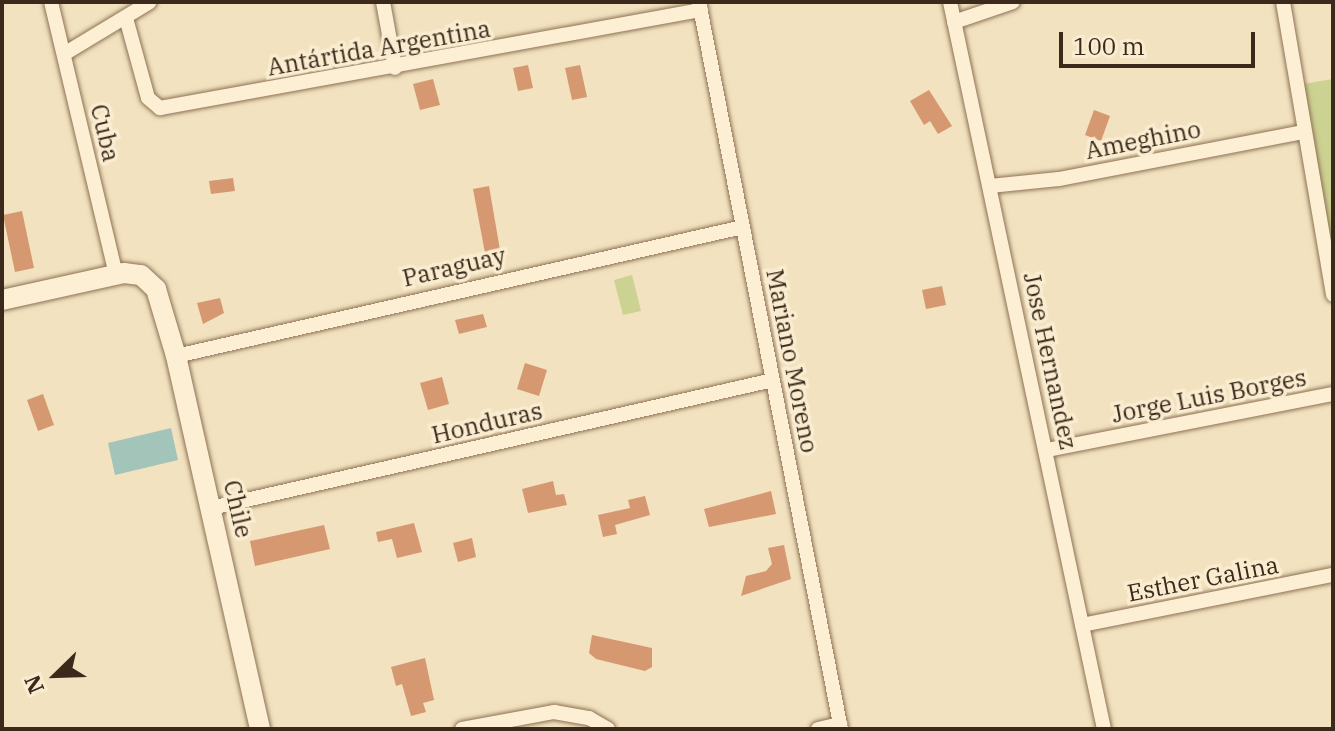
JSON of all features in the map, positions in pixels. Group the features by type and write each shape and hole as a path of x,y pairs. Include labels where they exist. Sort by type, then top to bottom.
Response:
{"street":[{"name":"Cuba","path":"51,2 116,274"},
{"path":"64,54 150,2"},
{"path":"383,2 395,68"},
{"name":"Jose Hernandez","path":"950,2 1104,729"},
{"path":"954,22 1013,2"},
{"path":"1283,2 1333,295"},
{"name":"Antártida Argentina","path":"126,18 148,98 160,108 395,68 700,6"},
{"name":"Mariano Moreno","path":"700,6 840,726"},
{"name":"Ameghino","path":"990,186 1059,179 1304,132"},
{"name":"Paraguay","path":"176,356 743,227"},
{"path":"2,300 116,274"},
{"name":"Chile","path":"116,274 148,279 161,300 260,729"},
{"name":"Honduras","path":"211,508 773,380"},
{"name":"Jorge Luis Borges","path":"1047,450 1333,394"},
{"name":"Esther Galina","path":"1082,625 1333,575"},
{"path":"462,729 554,712 589,718 608,729"},
{"path":"818,729 840,726"}],"green space":[{"path":"1333,79 1333,259 1303,84"},
{"path":"632,275 641,311 623,315 614,280"}],"water":[{"path":"171,428 178,460 115,475 108,443"}],"building":[{"path":"528,65 533,88 518,91 513,68"},
{"path":"580,65 587,97 572,100 565,68"},
{"path":"433,79 440,105 420,110 413,84"},
{"path":"929,90 952,126 938,134 930,121 924,125 910,101"},
{"path":"1094,110 1110,116 1101,141 1085,135"},
{"path":"233,178 235,191 211,194 209,181"},
{"path":"489,186 500,250 485,253 473,189"},
{"path":"22,211 34,268 15,272 3,215"},
{"path":"942,286 946,305 926,309 922,290"},
{"path":"220,298 224,313 203,324 197,303"},
{"path":"483,314 487,327 459,334 455,320"},
{"path":"525,363 547,370 539,396 517,389"},
{"path":"442,377 449,404 428,410 420,383"},
{"path":"43,394 54,425 38,431 27,400"},
{"path":"553,481 556,495 564,494 567,505 528,513 522,489"},
{"path":"771,491 776,514 709,527 704,509"},
{"path":"645,496 650,515 615,525 617,534 603,537 598,515 630,508 628,500"},
{"path":"414,523 422,552 397,558 392,539 378,542 376,532"},
{"path":"324,525 330,549 255,566 250,541"},
{"path":"472,538 476,557 458,562 453,543"},
{"path":"784,545 791,579 741,596 746,576 766,571 772,564 768,548"},
{"path":"592,635 652,648 652,667 645,671 596,659 589,653"},
{"path":"425,658 434,700 423,703 426,712 411,716 402,684 396,686 391,667"}]}
